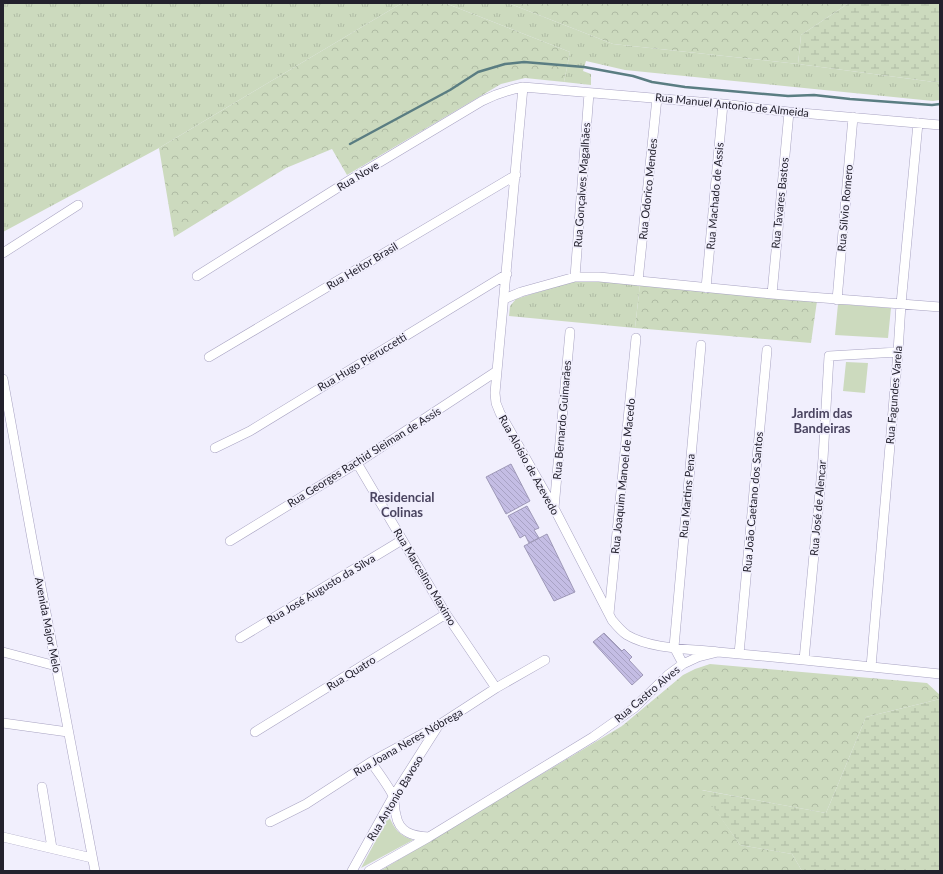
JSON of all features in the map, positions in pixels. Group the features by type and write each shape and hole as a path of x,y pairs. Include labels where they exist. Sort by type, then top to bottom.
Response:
{"street":[{"name":"Rua Manuel Antonio de Almeida","path":"523,87 723,104 789,112 940,125"},
{"name":"Rua Aloísio de Azevedo","path":"523,87 495,393 496,403 500,413 554,508 612,620 620,630 639,641 650,644 718,652"},
{"name":"Rua Nove","path":"197,276 344,184 482,101 496,94 523,87"},
{"name":"Rua Gonçalves Magalhães","path":"575,277 589,93"},
{"name":"Rua Odorico Mendes","path":"638,280 657,98"},
{"name":"Rua Machado de Assis","path":"706,288 723,104"},
{"name":"Rua Tavares Bastos","path":"772,294 789,112"},
{"name":"Rua Sílvio Romero","path":"837,300 853,117"},
{"name":"Rua Fagundes Varela","path":"871,667 901,304 918,123"},
{"name":"Rua Heitor Brasil","path":"209,357 516,175"},
{"path":"3,254 78,205"},
{"name":"Rua Hugo Pieruccetti","path":"215,448 250,431 506,274"},
{"path":"504,299 521,292 575,277 599,277 837,300 940,307"},
{"name":"Rua Bernardo Guimarães","path":"554,508 570,332"},
{"name":"Rua Joaquim Manoel de Macedo","path":"609,614 636,338"},
{"name":"Rua Martins Pena","path":"674,647 701,345"},
{"name":"Rua João Caetano dos Santos","path":"739,654 767,350"},
{"name":"Rua José de Alencar","path":"804,660 823,459 829,356 898,352"},
{"name":"Rua Georges Rachid Sleiman de Assis","path":"230,541 357,463 497,371"},
{"name":"Avenida Major Melo","path":"3,379 95,871"},
{"name":"Rua Marcelino Maximo","path":"357,463 446,614 496,688"},
{"name":"Rua José Augusto da Silva","path":"240,638 402,540"},
{"name":"Rua Quatro","path":"255,732 446,614"},
{"path":"674,647 683,664"},
{"path":"3,652 56,666"},
{"name":"Rua Castro Alves","path":"369,871 429,837 593,737 634,708 668,675 683,664 698,657 718,652 940,674"},
{"name":"Rua Joana Neres Nóbrega","path":"270,822 306,804 371,762 439,725 496,688 545,660"},
{"path":"3,723 68,732"},
{"name":"Rua Antonio Bavoso","path":"352,871 393,796 439,725"},
{"path":"371,762 393,796 396,816 400,825 406,832 415,836 429,837"},
{"path":"42,787 52,848"},
{"path":"3,837 92,858"}],"green space":[{"path":"3,3 402,3 159,148 3,232"},
{"path":"402,3 445,3 570,52 564,82 525,78 501,84 347,175 332,149 286,168 174,237 159,148"},
{"path":"445,3 508,3 613,44 798,64 934,82 940,81 940,100 933,101 625,70 586,61 583,71 591,74 591,85 564,82 570,52"},
{"path":"508,3 849,3 801,35 798,64 613,44"},
{"path":"849,3 940,3 940,81 934,82 798,64 801,35"},
{"path":"590,279 640,284 635,328 509,316 510,306 516,299 567,283"},
{"path":"640,284 817,301 811,343 635,328"},
{"path":"838,304 891,308 888,338 835,335"},
{"path":"846,362 868,363 865,393 843,391"},
{"path":"710,664 927,683 940,695 940,699 866,717 826,813 702,790 740,845 792,854 802,871 380,871 622,726 683,675"},
{"path":"940,699 940,871 802,871 792,854 740,845 701,790 826,813 866,717"},
{"path":"389,816 393,825 398,831 404,836 413,840 361,868"}],"building":[{"path":"511,464 530,501 506,514 486,477"},
{"path":"527,506 539,528 534,530 539,538 529,543 525,535 520,538 508,516"},
{"path":"547,534 575,592 554,601 524,546"},
{"path":"604,633 622,651 624,649 632,657 629,660 643,675 632,685 593,642"}],"waterway":[{"path":"350,144 450,90 478,72 505,64 524,62 584,67 633,76 652,82 685,87 788,96 814,95 932,105 940,104"}],"district":[{"name":"Jardim das Bandeiras","path":"822,420"},
{"name":"Residencial Colinas","path":"402,504"}]}
